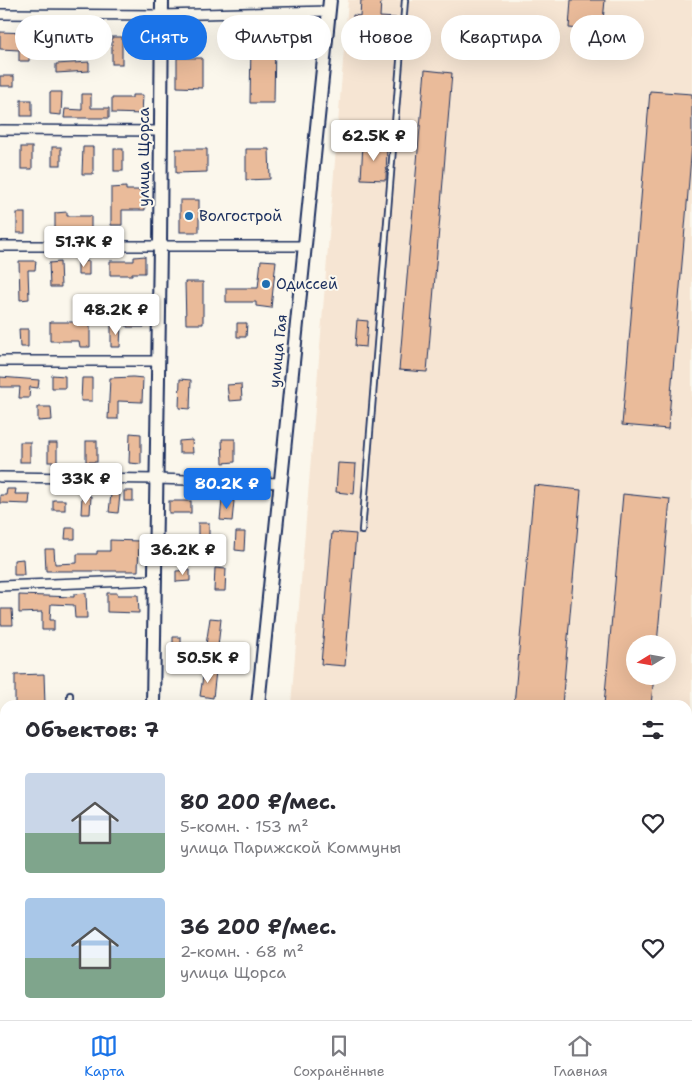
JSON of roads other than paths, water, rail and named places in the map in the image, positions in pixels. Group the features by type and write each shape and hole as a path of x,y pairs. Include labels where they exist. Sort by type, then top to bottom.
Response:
{"main road":[{"name":"улица Щорса","path":"162,0 162,15"},
{"name":"улица Гая","path":"259,700 330,6"},
{"name":"улица Щорса","path":"153,700 162,60"}],"street":[{"path":"0,14 162,15 330,6"},
{"path":"0,130 161,130"},
{"path":"0,246 305,246"},
{"path":"0,362 158,361"},
{"path":"0,477 281,483"},
{"path":"0,586 155,580"}],"lane":[{"path":"362,531 405,0"},
{"path":"70,694 70,700"}],"place":[{"name":"Волгострой","path":"189,216"},
{"name":"Одиссей","path":"266,284"}]}
